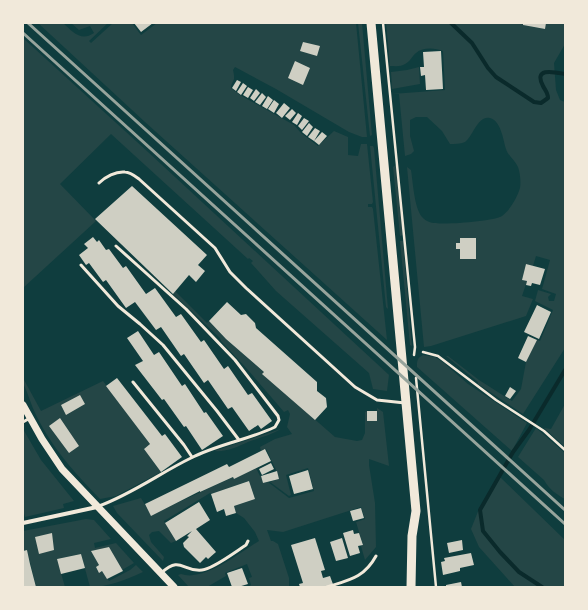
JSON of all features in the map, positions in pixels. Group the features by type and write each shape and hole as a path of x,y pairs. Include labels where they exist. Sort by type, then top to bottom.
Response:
{"main road":[{"path":"370,23 416,511 412,536 411,587"}],"street":[{"path":"23,404 42,439 62,469 174,587"},
{"path":"23,523 97,507"}],"lane":[{"path":"99,183 110,175 125,172 132,174 139,179 215,248 230,272 246,288 356,387 377,400 406,404"},
{"path":"97,507 142,486 192,457 275,427 279,420 278,416 235,360 186,309 116,246"},
{"path":"81,265 118,306 163,345 217,410 239,440"},
{"path":"133,382 192,457"},
{"path":"23,422 30,418"},
{"path":"161,573 172,565 176,564 202,570 210,567 246,545 248,541"},
{"path":"327,587 357,577 370,566 376,556"}],"path":[{"path":"384,23 415,347 414,360"},
{"path":"423,352 438,356 512,411 544,431 565,450"},
{"path":"416,375 436,587"}],"shaded area":[{"path":"38,23 63,23 77,35 89,36 94,33 90,26 79,30 71,23 108,23 89,41 91,43 113,23 132,23 141,35 157,23 356,23 367,137 362,137 349,132 235,67 233,70 234,79 231,88 240,95 294,125 301,133 318,146 334,131 348,137 348,155 358,156 361,144 367,144 373,202 372,204 368,204 368,207 372,207 373,209 387,340 145,122"},
{"path":"358,23 362,23 372,135 370,136"},
{"path":"386,23 523,23 523,25 544,29 546,23 565,23 565,44 554,63 556,90 560,100 565,102 565,348 523,414 478,384 478,382 446,356 479,380 512,401 521,389 526,362 537,340 540,341 553,310 535,301 538,290 551,294 548,297 549,301 554,301 556,294 542,289 550,260 536,256 533,266 526,264 522,280 527,281 522,296 533,299 526,316 424,347 407,167 411,170 417,207 422,217 428,222 432,223 459,223 480,221 502,216 513,204 520,188 518,167 507,151 499,126 490,118 482,120 465,142 450,144 442,131 427,117 416,117 410,120 410,136 414,151 405,156 399,94 392,94 445,90 443,51 436,49 422,50 416,53 403,65 390,66"},
{"path":"23,38 388,374 387,391 373,389 369,373 276,291 251,263 253,261 249,258 248,259 111,134 60,184 96,221 23,288"},
{"path":"419,67 420,84 392,89 391,72"},
{"path":"370,146 373,146 374,148 388,309 386,307"},
{"path":"396,165 403,235 400,236 393,167"},
{"path":"400,241 403,241 412,346 410,345"},
{"path":"175,291 207,323 209,321 226,339 264,372 263,374 335,437 357,441 362,440 365,433 365,412 367,411 367,421 377,421 377,408 383,412 389,466 369,459 375,503 376,547 365,560 361,546 363,545 356,522 365,519 361,507 283,532 267,530 271,541 278,544 289,578 289,587 248,587 251,585 249,578 252,577 247,564 225,573 226,576 207,587 189,587 178,575 200,574 211,570 232,559 259,541 255,532 244,518 236,513 234,506 255,499 249,481 211,494 210,493 164,521 176,541 171,543 159,531 152,532 149,535 151,542 164,557 163,561 117,513 113,506 141,498 151,515 256,468 263,483 268,482 289,498 314,491 308,468 286,475 291,495 289,496 270,482 279,479 277,472 266,449 261,451 260,447 275,439 292,434 287,427 290,414 288,410 284,412 221,341 220,338 173,294"},
{"path":"423,355 435,357 468,384 527,423 512,451 417,367 418,360"},
{"path":"23,378 41,411 103,381 150,444 144,449 161,472 116,496 100,499 72,469 49,439 34,411 23,383"},
{"path":"565,404 565,447 544,428 551,429"},
{"path":"536,428 565,453 565,499 553,491 544,480 518,457"},
{"path":"23,429 41,460 74,501 63,504 64,508 25,517 23,510"},
{"path":"281,429 232,449 214,451"},
{"path":"500,477 565,540 565,587 543,587 520,571 501,552 484,531 481,509"},
{"path":"479,509 482,531 499,553 519,572 540,587 515,587 479,547 471,529"},
{"path":"86,519 94,520 111,539 94,543 95,548 116,543 134,563 122,570 109,547 92,551 99,565 96,567 98,572 102,571 109,581 130,570 136,565 143,572 110,584 90,587 81,554 57,559 65,587 36,587 27,550 23,551 23,531"}],"building":[{"path":"134,23 153,23 141,32"},
{"path":"523,23 546,23 545,29 523,25"},
{"path":"303,42 320,46 317,56 300,51"},
{"path":"441,51 443,89 426,90 425,75 421,76 420,67 424,67 423,52"},
{"path":"295,61 310,68 303,85 288,78"},
{"path":"237,80 241,82 236,91 232,88"},
{"path":"243,83 247,86 241,95 237,92"},
{"path":"248,87 253,90 248,98 243,95"},
{"path":"256,89 260,93 254,101 250,98"},
{"path":"262,93 266,97 260,105 255,102"},
{"path":"268,96 273,100 267,109 262,106"},
{"path":"274,100 279,104 274,113 268,109"},
{"path":"284,103 290,108 282,118 276,113"},
{"path":"292,109 296,113 290,120 285,116"},
{"path":"298,113 302,116 297,125 292,122"},
{"path":"304,118 309,121 302,130 298,126"},
{"path":"309,123 313,127 307,136 302,132"},
{"path":"315,128 320,131 314,141 308,137"},
{"path":"322,132 327,136 319,145 314,141"},
{"path":"132,186 207,255 198,265 205,271 196,282 189,275 173,294 95,219"},
{"path":"93,237 97,242 99,240 106,250 109,249 123,268 126,266 146,294 155,288 176,317 181,314 201,342 204,340 224,369 228,366 248,395 252,393 272,421 261,429 258,425 249,431 232,407 228,409 208,380 204,383 184,354 181,356 161,327 156,330 135,302 126,308 106,280 103,282 89,263 86,265 79,255 88,248 84,244"},
{"path":"460,238 476,238 476,259 460,259 460,249 456,249 456,243 460,243"},
{"path":"526,264 545,269 540,285 532,283 531,286 526,285 527,281 522,280"},
{"path":"227,302 241,315 246,314 255,323 256,328 317,382 317,391 326,398 327,407 315,420 262,374 264,372 226,339 209,321"},
{"path":"537,305 551,312 539,339 524,332"},
{"path":"138,331 154,355 159,352 182,386 185,384 204,413 206,412 223,436 202,450 186,426 184,427 164,399 162,400 135,365 143,361 127,338"},
{"path":"528,336 537,340 526,362 518,358"},
{"path":"117,378 162,436 165,434 182,457 161,472 144,449 150,444 106,386"},
{"path":"510,387 516,391 510,399 505,396"},
{"path":"80,395 85,404 66,415 61,405"},
{"path":"367,411 377,411 377,421 367,421"},
{"path":"60,418 79,446 69,453 49,426"},
{"path":"265,449 271,461 234,479 233,477 200,491 151,516 145,504 227,464 229,467"},
{"path":"271,463 274,469 262,475 259,469"},
{"path":"308,470 313,489 294,494 289,476"},
{"path":"277,471 279,479 263,483 261,476"},
{"path":"249,481 255,499 234,506 236,513 226,516 224,509 217,512 211,494"},
{"path":"199,502 210,520 196,529 216,552 208,559 206,557 200,563 184,547 183,543 192,531 176,541 165,523"},
{"path":"361,508 364,518 353,521 350,511"},
{"path":"353,530 354,534 359,533 363,545 358,546 360,553 350,556 343,533"},
{"path":"52,533 54,550 39,554 35,537"},
{"path":"315,538 325,570 321,571 323,578 330,576 334,587 300,587 299,584 303,583 291,545"},
{"path":"342,538 348,558 336,561 330,542"},
{"path":"462,540 463,550 449,553 447,543"},
{"path":"109,547 123,571 107,579 102,571 99,573 96,567 99,565 91,551"},
{"path":"27,550 36,587 23,587 23,551"},
{"path":"471,553 474,565 460,568 460,571 443,575 441,562 445,561 444,558"},
{"path":"81,554 85,568 61,574 57,559"},
{"path":"242,568 248,584 232,587 227,573"},
{"path":"461,582 462,587 446,587 446,585"}],"waterway":[{"path":"451,23 472,43 488,68 496,77 534,102 541,103 548,98 541,80 543,73 551,72 565,74"},
{"path":"542,587 519,572 483,531 480,510 513,452 529,430 565,370"}],"railway":[{"path":"28,23 565,510"},
{"path":"23,33 565,524"}]}
